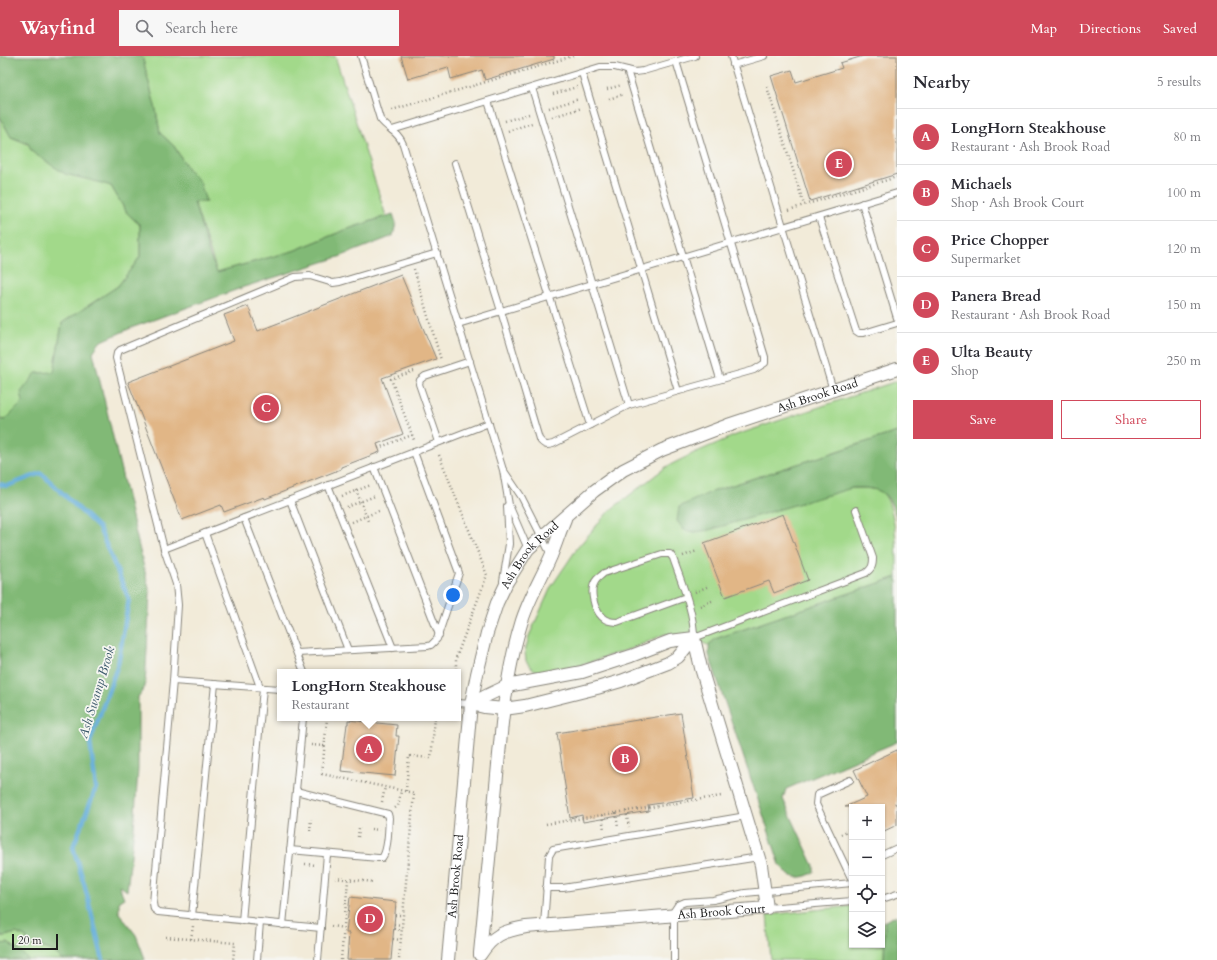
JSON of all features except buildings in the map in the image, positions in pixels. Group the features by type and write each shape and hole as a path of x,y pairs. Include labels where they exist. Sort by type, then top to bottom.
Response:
{"street":[{"name":"Ash Brook Road","path":"448,960 471,704 477,674 497,603 507,582 528,549 594,491 623,470 662,450 728,425 897,369"},
{"path":"480,958 506,686 522,623 565,518"},
{"path":"471,704 506,686 582,672 670,641 694,638"},
{"path":"471,704 504,709 525,706 621,681 668,663 678,657 694,638"},
{"name":"Ash Brook Court","path":"480,958 487,944 494,938 511,929 544,925 767,908 761,865 701,668 694,638"}],"lane":[{"path":"361,56 379,116 383,123 401,137 503,470 507,497 509,544 505,576 497,603"},
{"path":"392,130 600,67 615,67 635,72 696,56"},
{"path":"731,56 833,390"},
{"path":"733,65 764,56"},
{"path":"455,163 539,439 543,444 547,446 553,444 629,405 754,370 765,363 765,357 676,62"},
{"path":"627,70 720,379"},
{"path":"582,73 678,391"},
{"path":"532,88 629,405"},
{"path":"488,101 590,425"},
{"path":"458,324 897,193"},
{"path":"862,203 897,318"},
{"path":"819,217 856,331 859,333 864,333 897,323"},
{"path":"321,928 192,916 158,912 154,909 153,903 173,681 178,594 164,549 116,364 117,353 120,350 295,277 310,276 333,283 340,282 437,253"},
{"path":"438,442 418,384 425,376 470,361"},
{"path":"164,549 489,423"},
{"path":"296,653 431,645 435,642 459,573 414,452"},
{"path":"374,467 439,634"},
{"path":"503,470 517,488 551,555"},
{"path":"328,485 393,648"},
{"path":"507,497 514,518 528,549"},
{"path":"290,500 348,650"},
{"path":"686,596 617,622 611,622 603,618 598,612 594,604 593,587 597,579 604,573 662,554 670,554 674,560 686,596 690,609 694,625 694,638 866,573 871,569 873,564 856,510"},
{"path":"244,518 303,669"},
{"path":"205,533 262,688 242,921"},
{"path":"173,681 277,689"},
{"path":"192,916 215,684"},
{"path":"461,702 471,704"},
{"path":"283,925 303,721"},
{"path":"849,868 817,809 816,800 817,795 850,780"},
{"path":"290,850 382,858 385,854 386,848 389,818 388,814 296,791"},
{"path":"544,925 549,856 553,849 746,816"},
{"path":"885,854 897,848"},
{"path":"318,960 327,854"},
{"path":"546,888 563,888 758,858"},
{"path":"674,960 674,915 675,908 678,905 685,902 713,900 745,892 849,882"},
{"path":"885,898 897,894"},
{"path":"767,908 849,901"},
{"path":"257,960 260,922"}],"path":[{"path":"392,110 574,56"},
{"path":"607,89 631,82"},
{"path":"535,99 585,85"},
{"path":"767,87 804,205"},
{"path":"609,99 634,91"},
{"path":"778,213 897,177"},
{"path":"412,261 441,360"},
{"path":"414,440 391,379 419,368"},
{"path":"378,448 412,435"},
{"path":"334,499 380,482"},
{"path":"356,490 368,521"},
{"path":"339,510 384,493"},
{"path":"344,525 390,507"},
{"path":"674,560 697,551"},
{"path":"686,596 709,586"},
{"path":"690,609 714,600"},
{"path":"406,791 409,756 431,758 435,721"},
{"path":"380,811 385,787"},
{"path":"388,814 398,806 401,791"},
{"path":"546,824 721,796"},
{"path":"626,811 630,836"},
{"path":"616,813 619,837"},
{"path":"602,815 605,840"},
{"path":"310,831 311,819"},
{"path":"358,837 359,828"},
{"path":"341,960 348,880 374,882"},
{"path":"395,915 403,915"},
{"path":"394,924 402,925"},
{"path":"394,929 402,930"},
{"path":"166,937 235,943 233,960"},
{"path":"393,939 401,940"}],"green space":[{"path":"0,56 142,56 156,110 160,133 174,146 188,169 200,182 206,202 194,202 210,256 217,272 293,251 345,230 393,214 396,223 393,236 339,257 244,287 131,328 100,342 93,352 150,593 145,687 138,697 138,769 134,829 127,891 119,885 124,898 119,901 119,913 136,935 145,960 63,960 55,953 42,947 25,945 27,938 16,933 0,936 0,419 5,420 23,402 21,392 36,373 54,372 62,323 118,286 140,257 140,225 127,213 111,186 65,174 32,152 28,143 11,137 0,117"},
{"path":"142,56 335,56 386,216 345,230 293,251 217,272 194,202 206,202 200,183 188,169 174,146 160,133 156,110"},
{"path":"0,117 11,137 36,148 98,181 111,186 127,213 140,225 140,257 118,286 62,323 54,372 5,420 0,419"},
{"path":"897,381 897,432 711,492 867,488 882,492 891,509 893,520 896,544 897,577 715,639 709,646 694,638 665,634 636,647 568,669 542,673 532,669 526,661 525,652 529,636 551,587 578,547 609,511 666,467 694,453 736,435"},
{"path":"897,432 897,519 890,502 882,493 870,488 852,488 709,530 695,532 684,530 677,521 679,507 711,492"},
{"path":"897,577 897,742 786,789 783,799 814,866 814,872 808,875 802,877 792,876 788,874 780,865 709,655 709,646 715,639"},
{"path":"849,906 849,948 884,948 884,960 771,960 767,915"},
{"path":"897,915 897,960 884,960 885,921"},
{"path":"16,933 27,938 26,945 47,949 55,953 63,960 29,960 13,946 0,944 0,936"},
{"path":"8,943 29,960 0,960 0,944"}],"waterway":[{"name":"Ash Swamp Brook","path":"0,484 7,486 41,473 99,528 129,599 118,664 90,742 96,788 73,847 85,887 103,960"}],"place":[{"name":"Ulta Beauty","path":"839,164"},
{"name":"Price Chopper","path":"266,408"},
{"name":"LongHorn Steakhouse","path":"369,749"},
{"name":"Michaels","path":"625,759"},
{"name":"Panera Bread","path":"370,919"}]}
